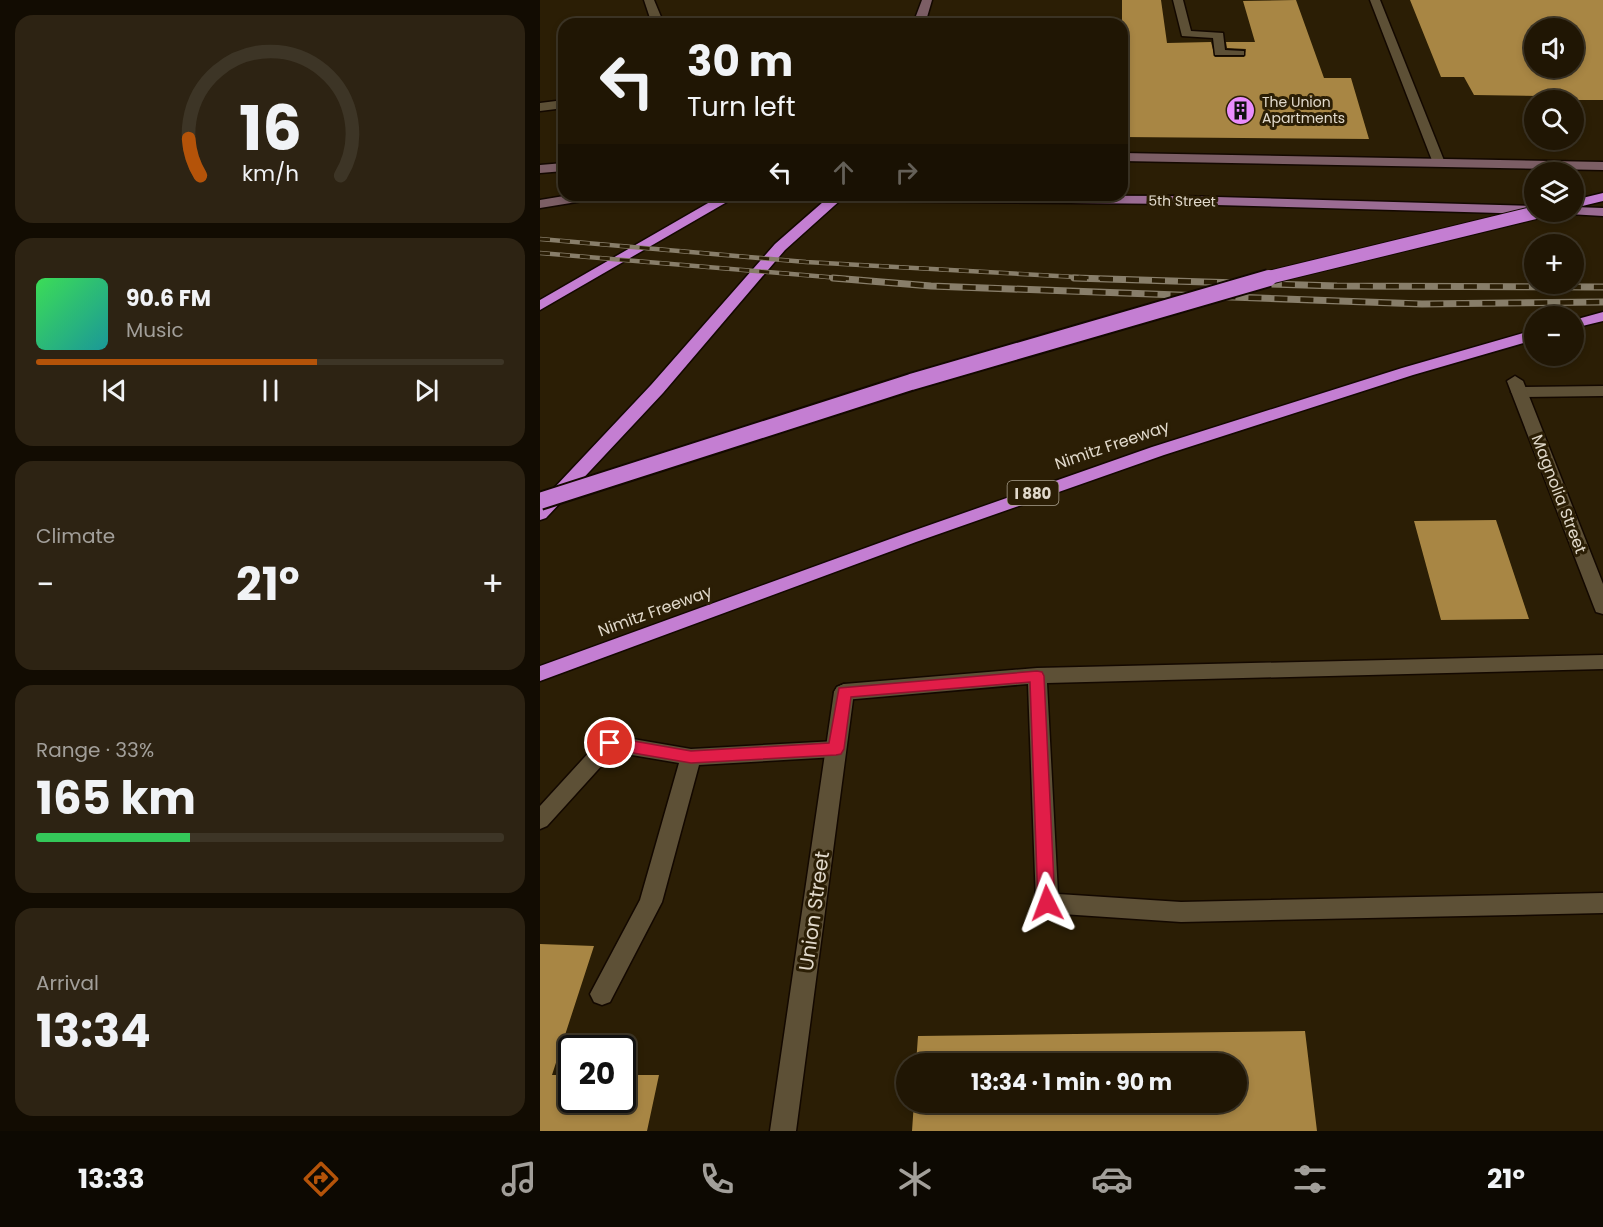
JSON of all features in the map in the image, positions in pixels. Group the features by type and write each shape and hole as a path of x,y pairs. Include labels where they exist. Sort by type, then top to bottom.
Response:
{"highway":[{"path":"1584,202 1603,197"},
{"path":"540,306 722,201"},
{"path":"540,514 657,389 780,247 832,201"},
{"path":"540,501 899,384 1062,335 1293,270 1524,214"},
{"path":"1584,321 1603,316"},
{"name":"Nimitz Freeway","path":"540,674 1085,474 1334,393 1524,337"}],"main road":[{"path":"919,18 927,0"},
{"path":"1128,157 1603,166"},
{"path":"540,169 558,168"},
{"name":"5th Street","path":"1128,199 1524,211"},
{"path":"540,204 558,201"},
{"path":"1584,211 1603,212"}],"street":[{"path":"649,0 656,18"},
{"path":"1178,0 1186,34 1219,35 1220,53 1240,53"},
{"path":"1375,0 1439,163"},
{"path":"540,107 558,105"},
{"name":"Magnolia Street","path":"1603,391 1517,387 1603,607"},
{"path":"1603,662 1037,676 1047,903 1181,912 1603,903"},
{"name":"Union Street","path":"783,1131 844,692 1037,676"},
{"path":"540,820 610,743 691,757 836,749"},
{"path":"602,994 651,902 691,757"}],"building":[{"name":"The Union Apartments","path":"1122,0 1161,0 1167,43 1211,42 1215,57 1244,57 1246,49 1227,48 1226,42 1255,42 1243,1 1296,0 1324,78 1351,78 1369,139 1128,137 1128,18 1122,18"},
{"path":"1410,0 1603,0 1603,100 1584,100 1584,90 1524,90 1524,96 1474,95 1464,77 1441,77"},
{"path":"1496,520 1529,619 1441,620 1414,521"},
{"path":"540,944 594,946 565,1035 558,1035 558,1057 552,1075 558,1075 558,1113 636,1113 636,1075 659,1075 647,1131 540,1131"},
{"path":"1305,1031 1317,1131 912,1131 913,1113 1247,1113 1247,1053 917,1053 918,1036"}],"railway":[{"path":"540,239 806,262 1113,279"},
{"path":"540,253 851,279"},
{"path":"833,278 931,286 1422,304 1603,302"},
{"path":"1074,278 1337,286 1603,287"}],"place":[{"name":"The Union Apartments","path":"1241,110"}],"route":[{"path":"610,743 691,757 836,749 844,692 1037,676 1047,903"}]}
